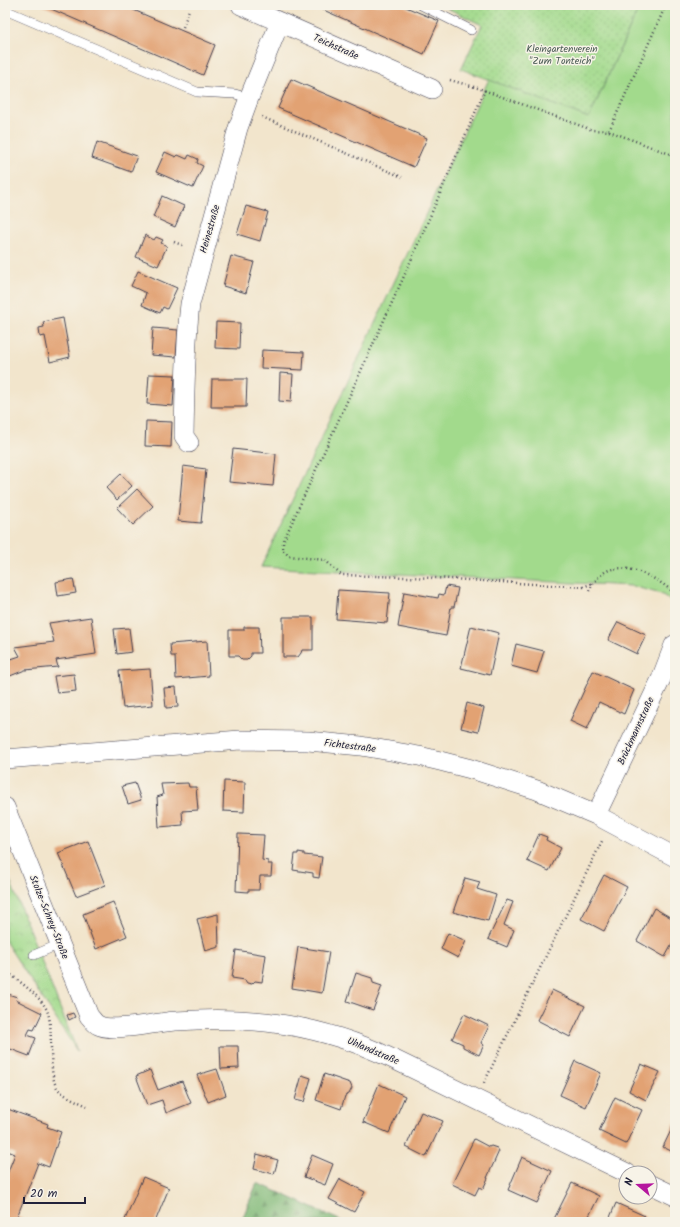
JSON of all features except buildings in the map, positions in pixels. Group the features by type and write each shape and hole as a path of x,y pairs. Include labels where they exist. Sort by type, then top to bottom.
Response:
{"street":[{"name":"Teichstraße","path":"241,5 437,84"},
{"name":"Heinestraße","path":"189,443 184,436 185,367 190,304 236,136 247,104 280,22"},
{"name":"Brückmannstraße","path":"603,819 674,645"},
{"name":"Fichtestraße","path":"5,759 240,740 331,743 419,756 471,769 537,790 603,819 675,857"},
{"name":"Stolze-Schrey-Straße","path":"5,807 90,1016 97,1025"},
{"name":"Uhlandstraße","path":"97,1025 111,1028 175,1021 223,1019 287,1024 330,1034 371,1048 618,1169"},
{"path":"658,1188 675,1196"}],"lane":[{"path":"421,5 471,30"},
{"path":"5,10 197,92 235,94 247,104"},
{"path":"34,955 60,944"}],"path":[{"path":"609,131 666,5"},
{"path":"182,27 189,10"},
{"path":"437,84 485,90 592,130 609,131 675,156"},
{"path":"485,90 405,274 283,542 283,550 289,556 325,560 341,575 436,578 584,588 593,584"},
{"path":"247,104 402,177"},
{"path":"589,591 602,573 616,569 630,570 653,578 675,594"},
{"path":"476,1099 603,819"},
{"path":"5,970 34,995 42,1003 48,1013 53,1076 57,1087 62,1092 87,1106"}],"green space":[{"name":"Kleingartenverein \"Zum Tonteich\"","path":"441,5 640,5 589,118 461,69 482,25"},
{"path":"640,5 675,5 675,603 661,594 632,586 261,567 490,77 589,118"},
{"path":"5,868 77,1051 5,941"},
{"path":"257,1183 322,1213 344,1222 241,1222"}]}
